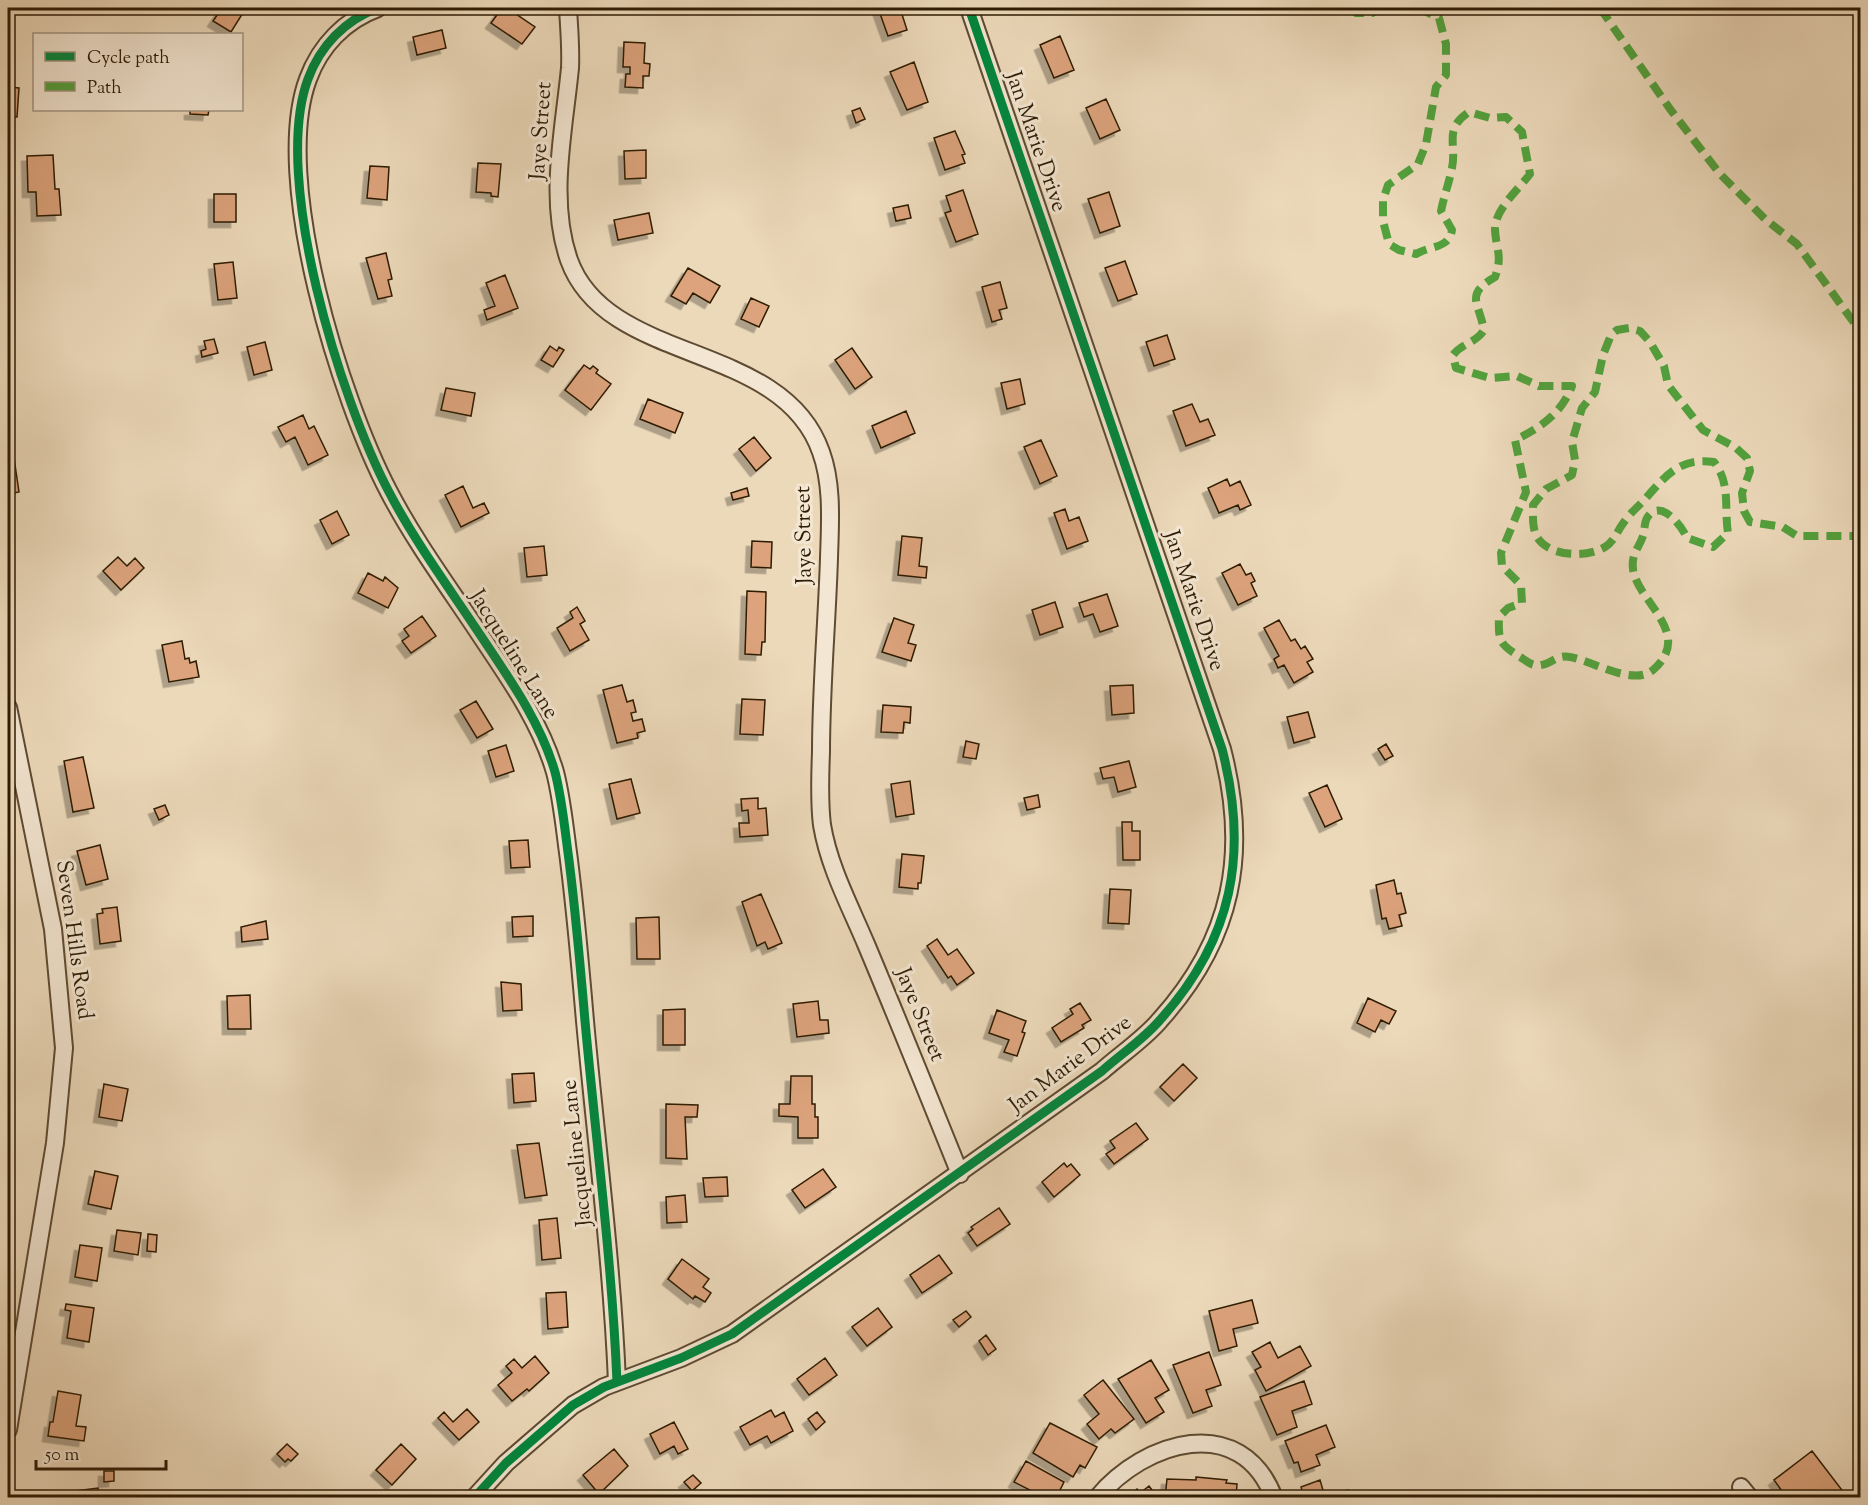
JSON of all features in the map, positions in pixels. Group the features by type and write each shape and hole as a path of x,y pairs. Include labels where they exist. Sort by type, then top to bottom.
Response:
{"street":[{"name":"Jacqueline Lane","path":"378,8 363,13 339,31 319,55 307,81 301,108 298,141 305,228 326,328 342,377 389,492 522,701 543,741 555,773 575,902 618,1382"},
{"name":"Jaye Street","path":"568,8 570,63 559,216 570,261 581,283 593,300 617,317 655,338 751,378 775,392 794,406 821,451 828,483 830,522 821,723 823,826 847,901 960,1174"},
{"name":"Jan Marie Drive","path":"474,1497 506,1463 573,1405 618,1382 681,1358 732,1334 1102,1071 1159,1022 1177,1000 1213,946 1229,886 1235,835 1233,791 1198,676 969,8"},
{"name":"Seven Hills Road","path":"8,707 53,929 64,1048 55,1143 8,1430"},
{"path":"1097,1497 1126,1471 1151,1454 1176,1444 1210,1444 1236,1451 1258,1467 1274,1497"}],"building":[{"path":"222,8 246,8 231,32 213,21"},
{"path":"502,8 507,8 535,27 522,44 491,23"},
{"path":"878,8 900,8 907,30 888,36"},
{"path":"442,30 446,48 417,55 413,37"},
{"path":"1060,36 1074,70 1054,78 1040,45"},
{"path":"624,42 645,43 644,63 650,64 649,76 643,76 643,88 625,87 626,74 630,74 630,67 623,67"},
{"path":"914,62 928,102 907,110 890,72"},
{"path":"8,87 19,88 17,117 8,116"},
{"path":"1106,99 1120,130 1100,139 1086,108"},
{"path":"860,108 865,119 856,123 852,111"},
{"path":"190,111 209,111 208,115 190,114"},
{"path":"955,131 965,154 962,155 965,163 945,170 934,138"},
{"path":"646,150 646,178 625,179 624,151"},
{"path":"53,155 55,189 59,189 61,215 37,216 36,192 28,192 27,156"},
{"path":"478,163 501,164 498,197 491,196 491,193 476,192"},
{"path":"370,166 389,167 387,200 367,198"},
{"path":"963,190 978,234 956,242 945,213 951,211 946,196"},
{"path":"1109,192 1120,226 1100,233 1088,199"},
{"path":"214,194 236,194 236,222 214,222"},
{"path":"908,205 911,218 896,221 893,208"},
{"path":"649,213 653,233 618,240 614,220"},
{"path":"386,253 392,279 388,280 392,296 378,299 366,258"},
{"path":"1125,261 1137,294 1118,301 1105,268"},
{"path":"233,262 237,298 218,300 214,264"},
{"path":"688,268 720,286 710,303 693,293 686,304 671,296"},
{"path":"505,275 518,308 487,320 484,310 495,306 486,283"},
{"path":"1000,282 1007,308 999,310 1002,319 992,322 982,287"},
{"path":"751,298 769,306 759,327 741,319"},
{"path":"1167,335 1175,359 1154,366 1146,342"},
{"path":"214,339 218,353 202,357 201,351 206,349 204,341"},
{"path":"265,342 272,370 254,375 247,347"},
{"path":"550,346 557,351 559,347 564,350 553,367 541,360"},
{"path":"852,348 872,377 855,389 835,360"},
{"path":"584,365 590,369 593,366 598,370 596,373 611,384 591,410 565,390"},
{"path":"1020,379 1025,404 1007,409 1001,383"},
{"path":"446,388 475,393 471,416 441,410"},
{"path":"648,399 683,413 675,433 640,419"},
{"path":"1192,404 1200,422 1208,419 1215,435 1186,446 1173,411"},
{"path":"906,411 915,433 881,448 872,426"},
{"path":"303,415 309,429 314,426 328,455 308,465 295,437 286,442 278,427"},
{"path":"754,437 771,458 756,471 739,449"},
{"path":"1041,440 1057,476 1040,484 1024,447"},
{"path":"13,451 19,492 8,494 8,452"},
{"path":"1227,479 1230,486 1240,481 1251,505 1240,510 1238,505 1219,513 1208,488"},
{"path":"463,486 473,508 484,503 489,513 461,527 445,495"},
{"path":"747,488 749,496 733,500 731,493"},
{"path":"1065,509 1069,521 1079,517 1088,541 1067,549 1054,513"},
{"path":"337,511 349,535 332,544 320,520"},
{"path":"902,536 922,538 919,566 927,567 926,578 898,575"},
{"path":"752,541 772,542 771,568 751,567"},
{"path":"544,546 547,575 527,577 524,548"},
{"path":"118,557 127,566 135,558 144,568 121,590 103,571"},
{"path":"1240,564 1246,575 1251,573 1255,581 1251,583 1257,596 1238,605 1222,573"},
{"path":"368,573 383,581 385,577 398,588 388,608 358,593"},
{"path":"747,591 766,592 765,642 762,642 761,655 745,654"},
{"path":"1107,594 1118,626 1100,632 1093,614 1084,617 1079,603"},
{"path":"1055,602 1063,627 1040,635 1032,610"},
{"path":"577,607 585,621 580,624 589,640 570,651 557,628 573,618 570,612"},
{"path":"422,616 436,636 411,653 402,641 409,636 404,629"},
{"path":"894,618 914,625 908,643 916,645 911,661 882,652"},
{"path":"1279,620 1291,641 1295,639 1301,649 1305,646 1313,659 1307,662 1313,672 1294,683 1284,665 1278,668 1274,659 1279,656 1264,628"},
{"path":"182,641 185,659 189,658 190,663 196,661 199,677 169,682 162,645"},
{"path":"622,685 627,702 633,700 636,712 631,713 633,721 642,719 645,731 637,733 638,738 617,743 603,690"},
{"path":"1133,685 1134,713 1112,715 1110,686"},
{"path":"742,699 765,700 763,735 740,734"},
{"path":"476,701 493,729 477,738 460,710"},
{"path":"883,705 911,707 910,723 904,722 903,733 881,732"},
{"path":"1308,712 1315,737 1294,743 1287,717"},
{"path":"966,741 979,744 976,759 963,757"},
{"path":"1386,744 1393,756 1385,760 1378,749"},
{"path":"506,745 514,771 496,777 488,751"},
{"path":"83,757 94,808 73,812 64,761"},
{"path":"1129,761 1136,787 1118,792 1114,777 1103,779 1100,768"},
{"path":"631,779 640,813 617,819 609,784"},
{"path":"910,781 914,814 896,817 891,784"},
{"path":"1327,785 1342,819 1325,827 1309,793"},
{"path":"1038,795 1040,807 1027,810 1024,798"},
{"path":"758,798 758,809 766,808 768,835 740,837 739,823 749,823 748,810 742,811 741,799"},
{"path":"165,805 169,815 159,820 154,809"},
{"path":"1122,822 1132,822 1132,831 1140,831 1140,860 1123,860"},
{"path":"528,840 530,867 511,868 509,841"},
{"path":"100,845 108,879 86,885 77,851"},
{"path":"902,854 924,856 921,883 918,883 918,889 899,887"},
{"path":"1394,880 1397,894 1401,893 1406,913 1399,915 1402,926 1389,929 1386,918 1382,919 1376,885"},
{"path":"1110,889 1131,890 1129,924 1108,923"},
{"path":"761,894 782,943 768,949 765,942 757,946 742,902"},
{"path":"117,907 121,941 100,944 97,914 103,913 102,909"},
{"path":"533,916 533,936 513,937 512,917"},
{"path":"659,917 660,959 637,959 636,918"},
{"path":"266,921 268,939 242,942 241,927"},
{"path":"937,939 948,955 957,949 974,973 957,985 951,976 948,978 927,946"},
{"path":"501,982 521,984 522,1010 503,1011"},
{"path":"250,995 251,1029 228,1029 227,996"},
{"path":"1368,998 1396,1011 1389,1024 1381,1020 1375,1032 1357,1023"},
{"path":"818,1001 820,1020 828,1020 829,1033 797,1037 793,1004"},
{"path":"1080,1003 1091,1020 1082,1025 1084,1028 1061,1042 1052,1028 1073,1014 1070,1009"},
{"path":"685,1009 685,1045 663,1045 663,1010"},
{"path":"997,1010 1026,1021 1022,1032 1025,1033 1017,1056 1004,1052 1009,1040 989,1033"},
{"path":"1183,1064 1197,1078 1174,1101 1160,1087"},
{"path":"534,1073 536,1101 514,1103 512,1074"},
{"path":"791,1076 812,1076 812,1104 815,1104 815,1117 818,1117 818,1138 798,1138 798,1117 779,1116 779,1104 790,1104"},
{"path":"104,1084 128,1089 122,1121 99,1117"},
{"path":"666,1104 698,1105 697,1117 685,1117 687,1159 666,1158"},
{"path":"1136,1123 1148,1139 1114,1164 1106,1154 1115,1148 1110,1141"},
{"path":"8,1125 12,1126 9,1141 8,1141"},
{"path":"539,1143 547,1195 525,1198 517,1145"},
{"path":"1064,1163 1067,1167 1071,1164 1080,1175 1054,1197 1042,1182"},
{"path":"823,1169 836,1187 805,1208 792,1190"},
{"path":"95,1171 118,1176 111,1209 88,1204"},
{"path":"727,1177 728,1196 705,1197 703,1178"},
{"path":"685,1195 687,1222 667,1223 666,1197"},
{"path":"999,1208 1010,1224 977,1246 968,1233 973,1229 971,1227"},
{"path":"557,1218 561,1258 542,1260 539,1220"},
{"path":"117,1230 141,1233 138,1255 114,1251"},
{"path":"148,1234 157,1235 156,1252 147,1251"},
{"path":"80,1245 102,1248 97,1281 75,1277"},
{"path":"939,1255 952,1273 922,1293 910,1275"},
{"path":"682,1259 709,1279 703,1287 711,1293 705,1302 695,1296 693,1299 668,1279"},
{"path":"566,1292 568,1327 548,1329 546,1293"},
{"path":"1252,1300 1258,1323 1233,1329 1237,1346 1219,1351 1209,1311"},
{"path":"66,1304 94,1308 89,1342 67,1338 71,1311 65,1310"},
{"path":"878,1308 892,1327 867,1346 852,1327"},
{"path":"966,1311 971,1317 959,1327 953,1320"},
{"path":"986,1335 996,1349 988,1355 979,1341"},
{"path":"1270,1342 1278,1358 1300,1346 1311,1366 1266,1391 1255,1370 1261,1367 1252,1352"},
{"path":"1209,1352 1221,1385 1206,1390 1212,1406 1193,1413 1173,1365"},
{"path":"535,1356 549,1373 529,1391 527,1389 512,1401 498,1385 512,1373 506,1366 514,1359 522,1368"},
{"path":"825,1358 837,1375 809,1395 797,1379"},
{"path":"1151,1360 1169,1390 1155,1398 1164,1412 1146,1423 1118,1379"},
{"path":"1103,1380 1134,1419 1115,1433 1111,1429 1099,1439 1087,1424 1099,1414 1084,1395"},
{"path":"1304,1381 1312,1404 1292,1411 1297,1427 1277,1435 1260,1397"},
{"path":"58,1391 81,1395 76,1426 86,1427 84,1441 48,1436 50,1422 53,1422"},
{"path":"467,1409 479,1422 459,1440 438,1418 444,1412 453,1422"},
{"path":"771,1410 775,1417 784,1412 793,1431 771,1443 767,1436 750,1445 740,1427"},
{"path":"817,1412 825,1422 816,1430 808,1419"},
{"path":"674,1422 688,1449 678,1454 674,1446 660,1454 650,1434"},
{"path":"1050,1423 1097,1447 1085,1468 1080,1465 1073,1477 1033,1453"},
{"path":"1326,1425 1335,1447 1316,1455 1320,1465 1301,1472 1298,1462 1294,1463 1285,1441"},
{"path":"287,1444 298,1454 291,1461 288,1459 285,1462 277,1454"},
{"path":"401,1444 416,1459 392,1485 376,1470"},
{"path":"614,1449 628,1466 599,1494 583,1475"},
{"path":"1812,1451 1848,1498 1787,1498 1774,1480"},
{"path":"1026,1461 1064,1482 1056,1498 1029,1498 1032,1491 1014,1482"},
{"path":"104,1471 114,1471 114,1481 104,1482"},
{"path":"693,1475 701,1483 692,1491 684,1482"},
{"path":"1196,1477 1227,1480 1226,1483 1237,1484 1236,1498 1165,1498 1167,1479 1196,1480"},
{"path":"1320,1480 1325,1497 1348,1490 1351,1498 1304,1498 1301,1487"},
{"path":"1149,1486 1158,1498 1126,1498 1137,1489 1140,1493"},
{"path":"98,1488 99,1498 76,1498 75,1491"}],"marked path":[{"path":"1351,8 1356,13 1372,13 1383,8"},
{"path":"1418,8 1439,18 1446,44 1446,75 1436,87 1426,144 1418,164 1388,185 1383,200 1383,221 1389,244 1399,250 1416,254 1443,244 1447,240 1452,230 1441,211 1452,168 1453,137 1456,125 1469,112 1490,118 1506,117 1522,132 1530,174 1498,215 1495,230 1499,258 1497,270 1495,277 1480,289 1476,300 1484,330 1477,338 1453,355 1456,368 1490,378 1517,376 1539,386 1572,386 1568,396 1549,419 1515,440 1526,492 1501,553 1502,566 1521,585 1522,603 1508,608 1499,617 1499,632 1504,645 1513,653 1535,665 1545,664 1565,656 1623,674 1635,676 1645,674 1653,670 1664,656 1668,643 1666,630 1644,594 1633,569 1634,555 1643,536 1647,518 1652,512 1664,512 1676,521 1687,538 1713,547 1728,533 1723,478 1714,462 1702,461 1683,465 1668,475 1629,516 1611,542 1597,551 1579,554 1559,552 1550,549 1537,537 1533,505 1546,489 1572,475 1575,460 1572,442 1582,408 1595,392 1603,355 1611,335 1617,330 1629,328 1640,331 1650,342 1664,366 1668,385 1703,430 1735,447 1747,458 1750,471 1742,493 1744,511 1750,522 1783,527 1797,536 1860,536"},
{"path":"1600,8 1670,109 1720,174 1766,220 1797,244 1860,331"}],"cycle path":[{"path":"378,8 355,20 335,36 319,56 308,79 299,121 298,172 305,229 317,288 333,347 370,452 409,527 521,698 541,734 555,772 575,911 608,1247 617,1382"},
{"path":"474,1498 506,1463 573,1405 604,1387 681,1358 732,1334 1102,1071 1154,1027 1185,989 1204,958 1219,926 1229,893 1234,824 1230,787 1222,749 969,8"}]}
